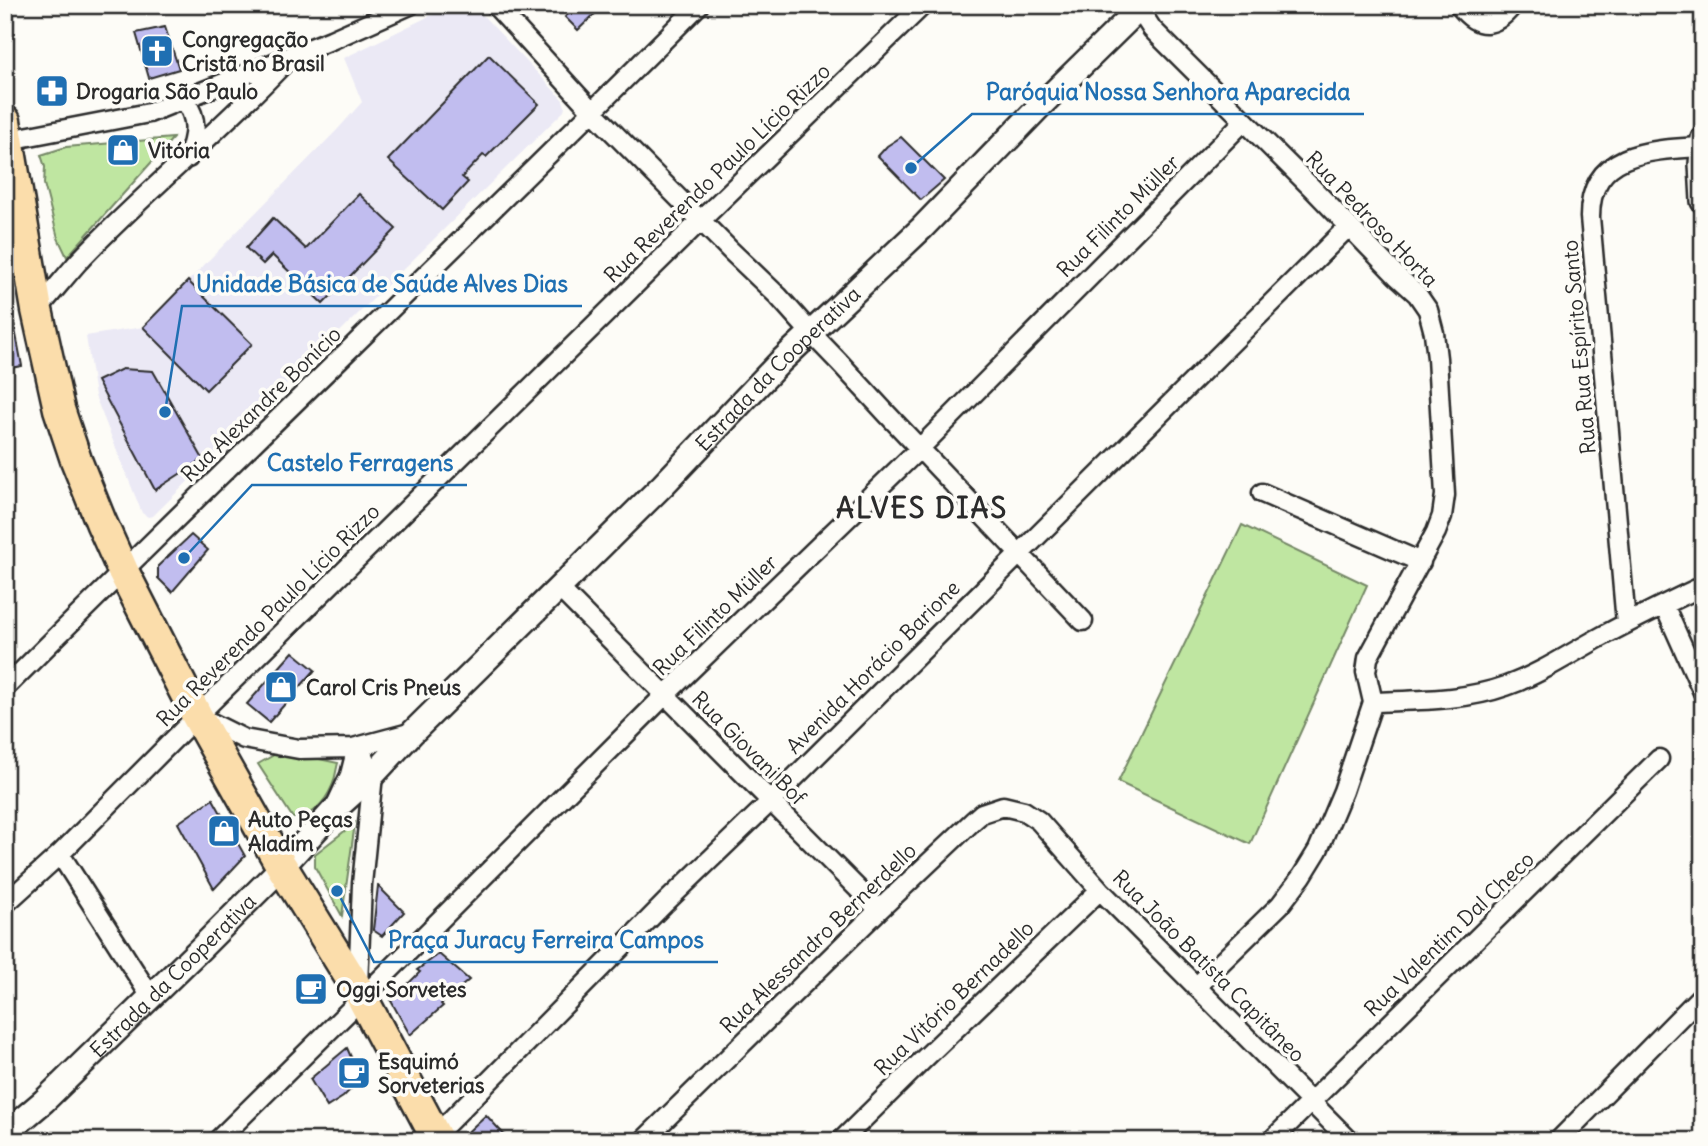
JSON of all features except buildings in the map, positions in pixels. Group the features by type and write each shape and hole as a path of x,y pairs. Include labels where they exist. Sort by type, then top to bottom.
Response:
{"main road":[{"path":"7,134 37,310 59,409 76,460 123,570 197,716 282,867 360,994 435,1139"}],"street":[{"path":"7,134 149,113 410,5"},
{"path":"495,5 593,112 778,296 1083,621"},
{"name":"Rua Alexandre Bonício","path":"5,688 699,5"},
{"name":"Rua Reverendo Paulo Lício Rizzo","path":"5,904 60,854 700,220 923,5"},
{"path":"1459,5 1472,19 1480,23 1494,23 1513,5"},
{"name":"Rua Pedroso Horta","path":"1141,7 1153,29 1417,294 1428,310 1434,333 1446,495 1442,516 1421,562 1368,658 1366,672 1373,702"},
{"name":"Estrada da Cooperativa","path":"5,1134 44,1101 151,997 282,867 333,811 373,775 413,732 663,485 780,362 922,228 1141,7"},
{"path":"37,310 79,261 232,118 292,55"},
{"path":"184,99 194,115 194,134 188,158"},
{"name":"Rua Filinto Müller","path":"217,1141 360,994 920,448 1244,121"},
{"path":"1702,144 1703,201"},
{"name":"Rua Rua Espírito Santo","path":"1626,623 1590,209 1600,179 1617,162 1635,154 1702,144"},
{"name":"Avenida Horácio Barione","path":"435,1139 665,903 1349,226"},
{"path":"1262,493 1421,562"},
{"path":"1196,987 1280,905 1302,876 1318,850 1331,820 1373,702 1456,697 1507,686 1703,586"},
{"name":"Rua Giovani Bof","path":"559,588 878,910"},
{"path":"1664,605 1703,692"},
{"path":"197,716 244,738 299,749 355,750 365,759 373,775 362,884 360,994"},
{"name":"Estrada da Cooperativa","path":"333,811 351,775 355,750 413,732"},
{"name":"Rua Valentim Dal Checo","path":"1271,1141 1659,759"},
{"name":"Rua Alessandro Bernerdello","path":"643,1141 878,910 982,813 1003,806 1024,811 1039,821"},
{"name":"Rua João Batista Capitâneo","path":"1039,821 1100,890 1350,1141"},
{"path":"60,854 151,997"},
{"name":"Rua Vitório Bernadello","path":"841,1141 1100,890"},
{"path":"1558,1141 1703,994"}],"shaded area":[{"path":"452,5 473,5 563,100 564,111 153,516 148,517 142,513 95,396 86,336 143,327 338,129 362,102 344,58"}],"green space":[{"path":"173,138 67,257 58,238 44,184 45,167 41,155 66,147"},
{"path":"1242,525 1367,585 1250,844 1118,782"},
{"path":"281,751 338,763 333,784 325,798 317,808 306,815 293,818 258,764"},
{"path":"355,823 342,916 315,867 315,854"}],"place":[{"name":"Congregação Cristã no Brasil","path":"157,51"},
{"name":"Drogaria São Paulo","path":"52,91"},
{"name":"Vitória","path":"123,150"},
{"name":"Paróquia Nossa Senhora Aparecida","path":"911,168"},
{"name":"Unidade Básica de Saúde Alves Dias","path":"165,412"},
{"name":"Castelo Ferragens","path":"184,558"},
{"name":"Carol Cris Pneus","path":"281,687"},
{"name":"Auto Peças Aladim","path":"224,831"},
{"name":"Praça Juracy Ferreira Campos","path":"337,891"},
{"name":"Oggi Sorvetes","path":"311,989"},
{"name":"Esquimó Sorveterias","path":"354,1073"}],"district":[{"name":"ALVES DIAS","path":"922,508"}]}
